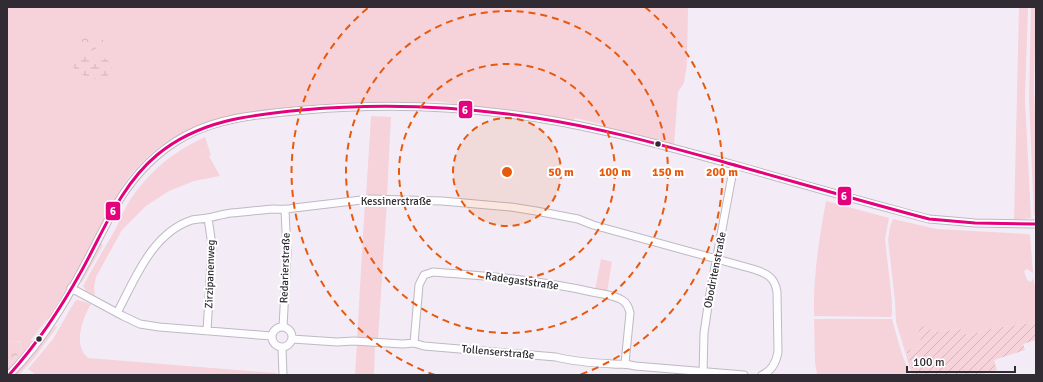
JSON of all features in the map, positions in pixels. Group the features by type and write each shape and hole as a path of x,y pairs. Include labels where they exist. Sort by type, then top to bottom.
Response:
{"street":[{"path":"9,375 38,344 52,323 118,202 130,183 143,168 156,156 185,136 219,123 237,119 282,113 343,108 420,107 486,111 545,119 659,144 929,218 975,223 1036,224"},
{"name":"Obodritenstraße","path":"703,373 706,318 734,165"},
{"name":"Kessinerstraße","path":"117,313 142,266 158,244 184,223 198,219 223,214 274,209 285,210 377,199 442,201 512,207 578,219 603,228 763,272 768,275 775,282 777,292 777,358 773,366 762,375"},
{"name":"Redarierstraße","path":"283,327 287,248 285,210"},
{"name":"Zirzipanenweg","path":"207,331 212,246 208,218"},
{"name":"Radegaststraße","path":"414,343 419,285 424,275 433,272 504,277 579,290 623,301 628,306 630,313 625,363"},
{"path":"71,288 134,322 146,325 271,336"},
{"path":"283,327 289,330 292,335 292,339 287,346 282,348 275,346 271,336 276,328 283,327"},
{"name":"Tollenserstraße","path":"292,339 337,342 354,341 403,344 414,343 424,346 556,357 569,360 616,364 625,363 635,366 703,373 744,375"},
{"path":"282,348 283,375"}],"green space":[{"path":"7,7 688,7 687,64 684,83 678,92 674,145 604,128 604,125 575,118 574,121 513,110 456,105 437,101 285,108 212,121 185,132 166,142 133,172 114,200 49,320 47,319 31,340 34,343 19,361 7,372 7,367 21,351 20,342 7,342"},
{"path":"1019,7 1028,7 1025,99 1031,218 1014,220"},
{"path":"1031,7 1036,7 1034,88 1036,213 1034,216 1029,99"},
{"path":"80,29 107,42 92,51 85,49 82,45"},
{"path":"82,56 99,56 107,59 112,66 108,75 101,79 92,78 83,75 76,70 72,65 74,59"},
{"path":"371,116 391,117 387,196 366,196"},
{"path":"205,137 211,155 209,156 220,176 194,181 169,191 146,206 122,230 96,277 94,287 95,295 86,291 83,286 134,194 161,165 193,143"},
{"path":"826,201 889,218 885,239 892,301 891,317 814,316 814,287 817,258"},
{"path":"365,202 387,202 378,340 357,338"},
{"path":"893,219 937,229 1030,235 1033,273 1027,269 1024,271 1027,280 1031,282 1033,278 1036,290 1036,322 989,329 967,336 964,329 931,332 918,328 923,348 906,350 914,375 912,375 896,322 888,240"},
{"path":"100,243 103,245 81,284 83,274"},
{"path":"601,259 612,262 607,292 595,290"},
{"path":"78,300 91,304 83,320 80,332 80,344 82,351 88,358 276,373 277,375 36,375 28,369 53,339 75,301"},
{"path":"814,319 892,319 901,351 910,375 817,375 815,362"},
{"path":"1036,322 1036,340 1023,344 1025,350 994,360 997,370 979,375 914,375 906,350 922,348 918,328 929,325 931,332 964,329 967,336 989,329"},
{"path":"55,326 57,327 35,357 19,375 14,375 33,355"},
{"path":"16,341 20,343 21,351 7,367 7,342"},
{"path":"357,343 375,345 374,375 355,375"}],"transit line":[{"name":"6","path":"9,375 39,338 66,298 114,209 123,194 144,167 173,143 190,134 226,121 263,114 331,108 390,106 449,108 536,118 581,126 647,141 929,219 975,223 1036,224"}]}
